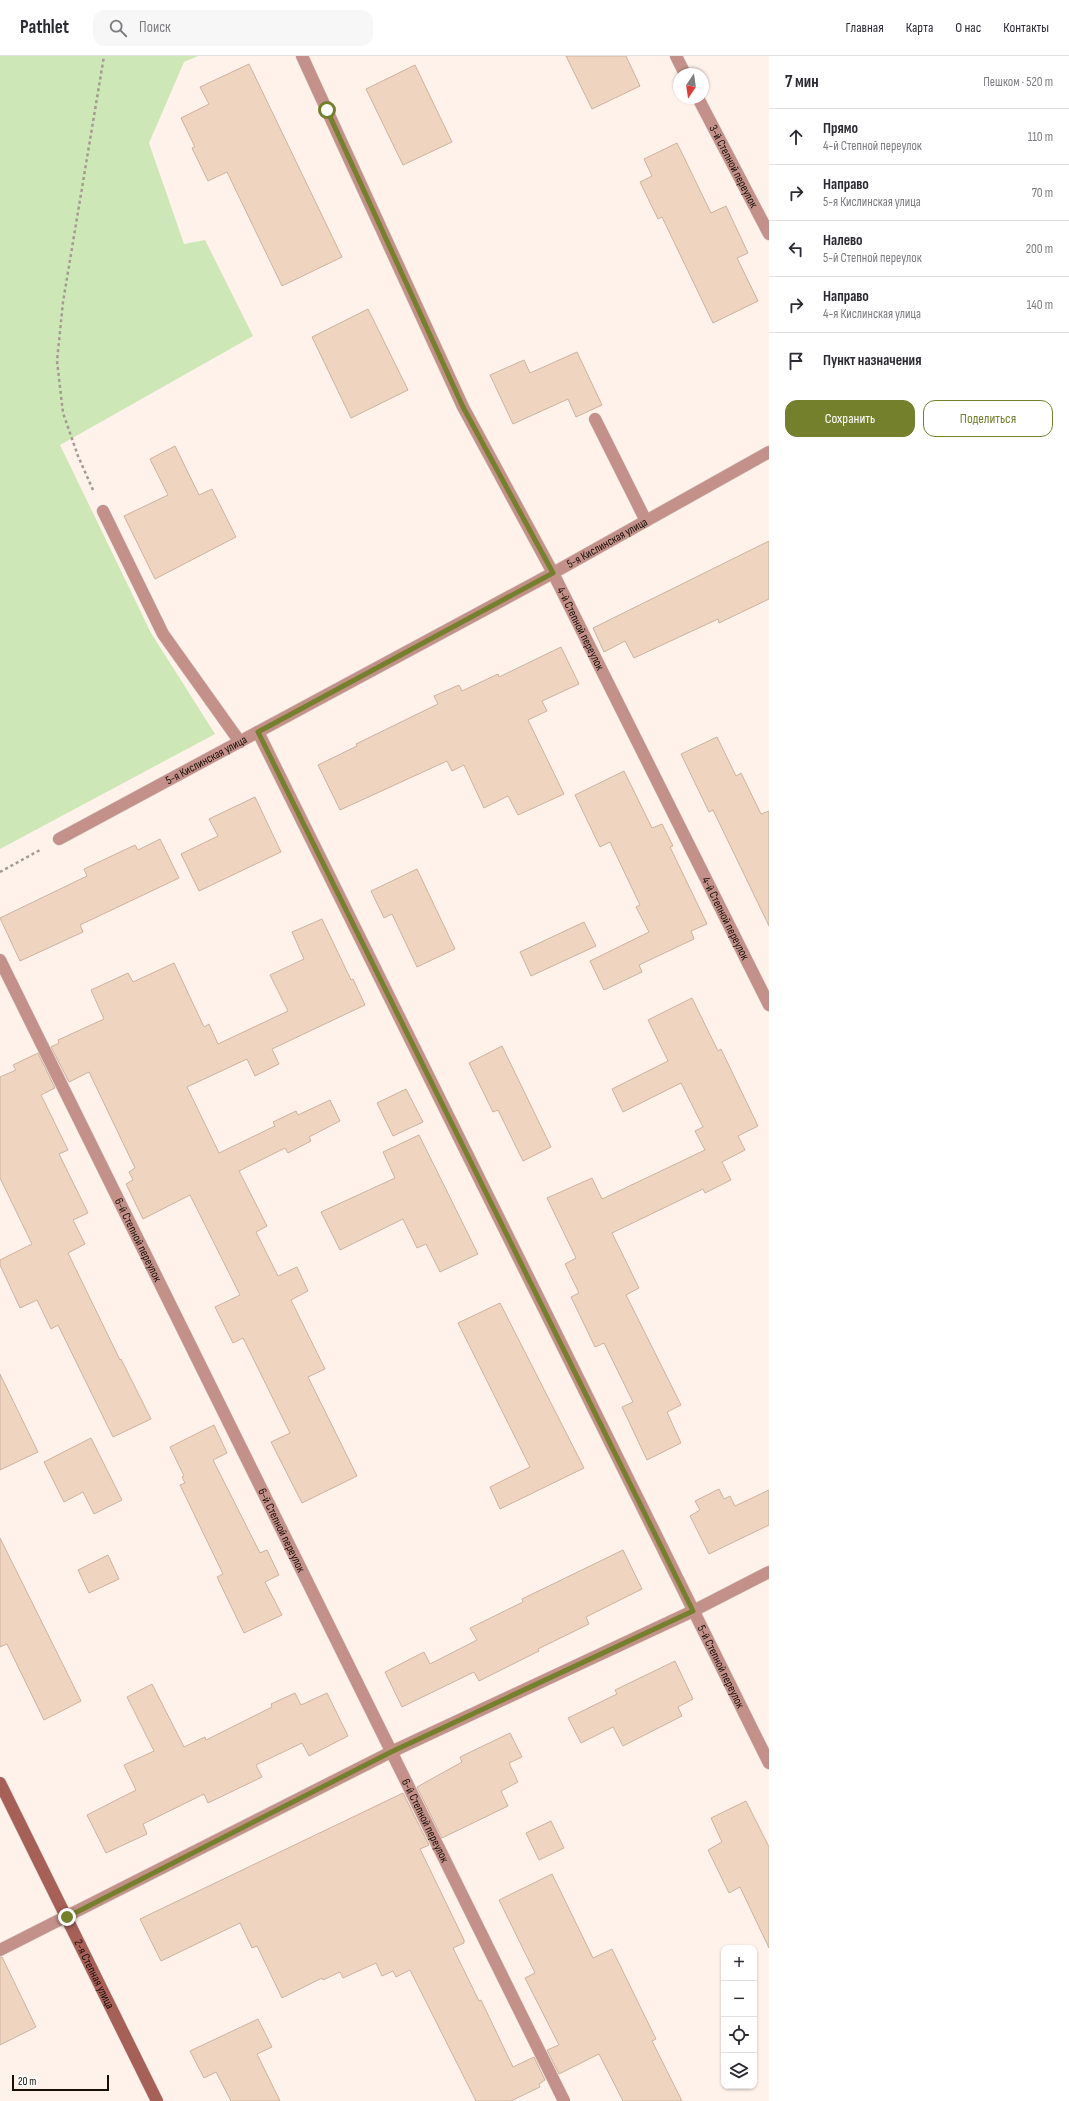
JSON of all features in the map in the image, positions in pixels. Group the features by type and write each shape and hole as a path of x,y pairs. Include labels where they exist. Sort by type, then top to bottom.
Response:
{"street":[{"name":"4-й Степной переулок","path":"302,56 463,407 553,573 769,1005"},
{"path":"676,56 683,68"},
{"name":"3-й Степной переулок","path":"701,104 769,234"},
{"path":"595,419 646,521"},
{"name":"5-я Кислинская улица","path":"59,839 553,573 769,452"},
{"path":"103,511 163,634 240,742"},
{"name":"5-й Степной переулок","path":"258,732 769,1762"},
{"name":"6-й Степной переулок","path":"0,960 564,2101"},
{"path":"0,1950 391,1752 693,1611 769,1572"},
{"name":"2-я Степная улица","path":"0,1783 157,2101"}],"path":[{"path":"103,511 78,456 63,413 57,361 63,302 104,56"},
{"path":"0,872 59,839"}],"green space":[{"path":"0,56 198,56 184,62 149,143 184,244 205,240 253,336 60,445 151,633 215,734 0,849"}],"building":[{"path":"566,56 626,56 640,86 592,109"},
{"path":"249,64 342,257 282,286 227,172 208,181 192,148 195,147 181,118 209,104 200,87"},
{"path":"415,65 452,142 403,165 366,89"},
{"path":"677,143 711,213 726,206 748,253 737,258 758,301 713,323 662,217 658,219 640,182 652,176 644,159"},
{"path":"368,309 408,390 351,418 312,337"},
{"path":"577,352 602,405 576,417 568,399 513,424 490,375 524,360 530,373"},
{"path":"175,446 199,495 212,489 236,537 155,579 124,516 168,495 150,459"},
{"path":"769,541 769,599 719,623 718,619 634,658 625,641 604,652 593,628"},
{"path":"561,647 579,684 542,701 547,711 528,720 564,794 518,815 508,796 484,808 464,765 452,771 447,761 340,810 318,765 357,746 356,744 438,704 434,696 459,685 462,691 498,674 499,677"},
{"path":"717,737 736,776 741,773 761,814 769,811 769,926 713,810 709,812 681,754"},
{"path":"624,771 652,828 662,824 673,846 670,847 707,924 691,931 694,939 639,965 642,972 604,990 590,961 649,932 636,907 640,905 610,842 600,847 575,795"},
{"path":"255,797 281,852 199,891 181,854 218,836 209,819"},
{"path":"160,839 179,878 80,925 83,932 20,961 0,918 87,876 84,869 135,845 138,850"},
{"path":"417,869 455,949 417,967 392,914 384,918 371,891"},
{"path":"322,919 351,980 353,979 365,1005 272,1049 279,1064 255,1076 247,1059 187,1087 219,1153 275,1126 273,1122 296,1111 298,1115 330,1100 340,1121 309,1137 311,1141 288,1153 285,1148 239,1171 267,1226 256,1232 278,1276 297,1267 308,1291 291,1300 325,1369 308,1377 357,1476 302,1503 271,1442 290,1433 243,1338 233,1343 215,1307 240,1295 190,1195 143,1219 126,1184 133,1180 129,1172 135,1168 89,1072 69,1082 51,1047 59,1043 58,1040 104,1019 91,990 128,973 133,982 174,963 204,1027 209,1024 218,1044 288,1011 270,975 304,959 292,932"},
{"path":"584,922 596,946 531,976 520,952"},
{"path":"692,998 718,1051 721,1049 758,1126 738,1136 745,1150 722,1162 731,1180 705,1193 703,1189 612,1233 639,1288 626,1295 681,1405 667,1412 681,1443 647,1460 622,1407 633,1402 604,1343 595,1347 571,1297 579,1293 565,1264 576,1258 547,1198 592,1178 602,1199 705,1150 695,1131 703,1127 681,1083 623,1112 612,1089 668,1061 648,1020"},
{"path":"502,1046 551,1147 523,1161 498,1110 493,1112 469,1063"},
{"path":"38,1053 55,1088 41,1095 68,1150 59,1154 88,1213 73,1220 85,1244 68,1253 120,1360 121,1359 151,1419 113,1437 58,1325 51,1329 37,1300 20,1308 0,1265 0,1260 32,1244 0,1178 0,1077 16,1070 13,1065"},
{"path":"406,1089 423,1122 393,1136 377,1103"},
{"path":"419,1135 478,1254 440,1272 426,1244 417,1248 403,1219 340,1250 321,1212 395,1178 383,1152"},
{"path":"500,1303 584,1468 500,1509 490,1487 530,1467 458,1323"},
{"path":"0,1374 38,1452 0,1470"},
{"path":"214,1425 227,1453 213,1460 260,1553 267,1550 279,1575 265,1582 282,1615 244,1633 217,1577 223,1574 180,1485 185,1483 182,1477 184,1476 170,1447"},
{"path":"91,1438 122,1500 94,1514 83,1492 64,1502 44,1462"},
{"path":"719,1489 724,1499 730,1496 735,1506 769,1490 769,1525 709,1554 690,1516 700,1510 695,1501"},
{"path":"0,1538 81,1701 44,1720 7,1644 0,1647"},
{"path":"623,1550 642,1589 586,1617 589,1624 538,1649 539,1651 479,1681 474,1672 402,1707 385,1672 424,1652 430,1664 477,1640 470,1628 523,1602 522,1599"},
{"path":"108,1555 119,1579 89,1593 78,1570"},
{"path":"675,1661 693,1699 678,1707 682,1716 623,1746 613,1727 581,1743 568,1718 617,1694 615,1690"},
{"path":"152,1684 184,1747 205,1737 206,1740 272,1707 271,1704 295,1693 301,1705 327,1693 348,1736 309,1756 302,1743 256,1765 262,1777 208,1803 204,1794 143,1824 147,1834 106,1853 87,1815 136,1790 124,1765 154,1751 127,1697"},
{"path":"510,1733 522,1757 509,1763 518,1782 501,1791 508,1806 442,1838 417,1787 462,1762 460,1757"},
{"path":"403,1793 429,1845 420,1849 464,1940 464,1943 453,1948 479,2001 481,2000 513,2067 534,2057 545,2080 539,2084 540,2087 511,2101 476,2101 410,1970 396,1977 393,1971 382,1976 376,1963 343,1978 340,1972 323,1980 322,1978 282,1998 257,1946 252,1948 240,1923 161,1961 140,1919"},
{"path":"746,1801 769,1847 769,1948 740,1887 729,1893 708,1850 722,1842 711,1818"},
{"path":"551,1821 564,1848 539,1860 526,1833"},
{"path":"552,1874 593,1958 612,1949 656,2039 652,2041 682,2101 623,2101 599,2054 559,2074 547,2050 559,2045 525,1978 535,1973 499,1900"},
{"path":"0,1957 2,1957 36,2027 0,2045"},
{"path":"258,2019 272,2047 257,2054 280,2101 231,2101 216,2072 204,2078 190,2051"}],"route":[{"path":"67,1917 391,1752 693,1611 258,732 553,573 463,407 327,110"}]}
